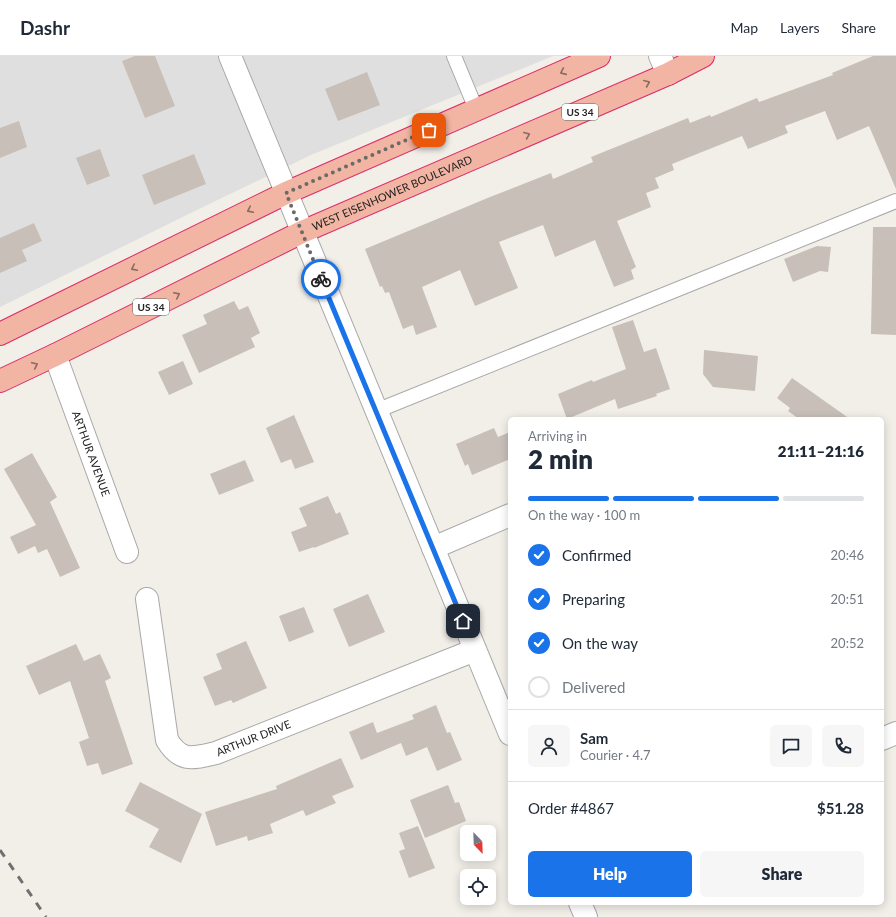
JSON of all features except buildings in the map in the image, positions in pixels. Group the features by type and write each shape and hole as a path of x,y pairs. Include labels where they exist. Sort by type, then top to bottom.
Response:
{"highway":[{"path":"0,334 286,193 599,56"},
{"name":"WEST EISENHOWER BOULEVARD","path":"0,381 302,232 664,65 703,56"}],"street":[{"path":"230,56 508,728"},
{"name":"ARTHUR AVENUE","path":"55,355 128,552"},
{"path":"433,548 508,516"},
{"name":"ARTHUR DRIVE","path":"147,599 167,740 173,750 184,757 192,759 216,753 475,650"},
{"path":"884,738 896,733"},
{"path":"581,905 586,917"}],"lane":[{"path":"454,56 476,109"},
{"path":"376,411 896,202"}],"shaded area":[{"path":"0,56 553,56 311,155 0,307"}],"railway":[{"path":"0,850 46,917"}],"way so far":[{"path":"321,279 286,193 429,130"}],"route":[{"path":"321,279 463,621"}]}
